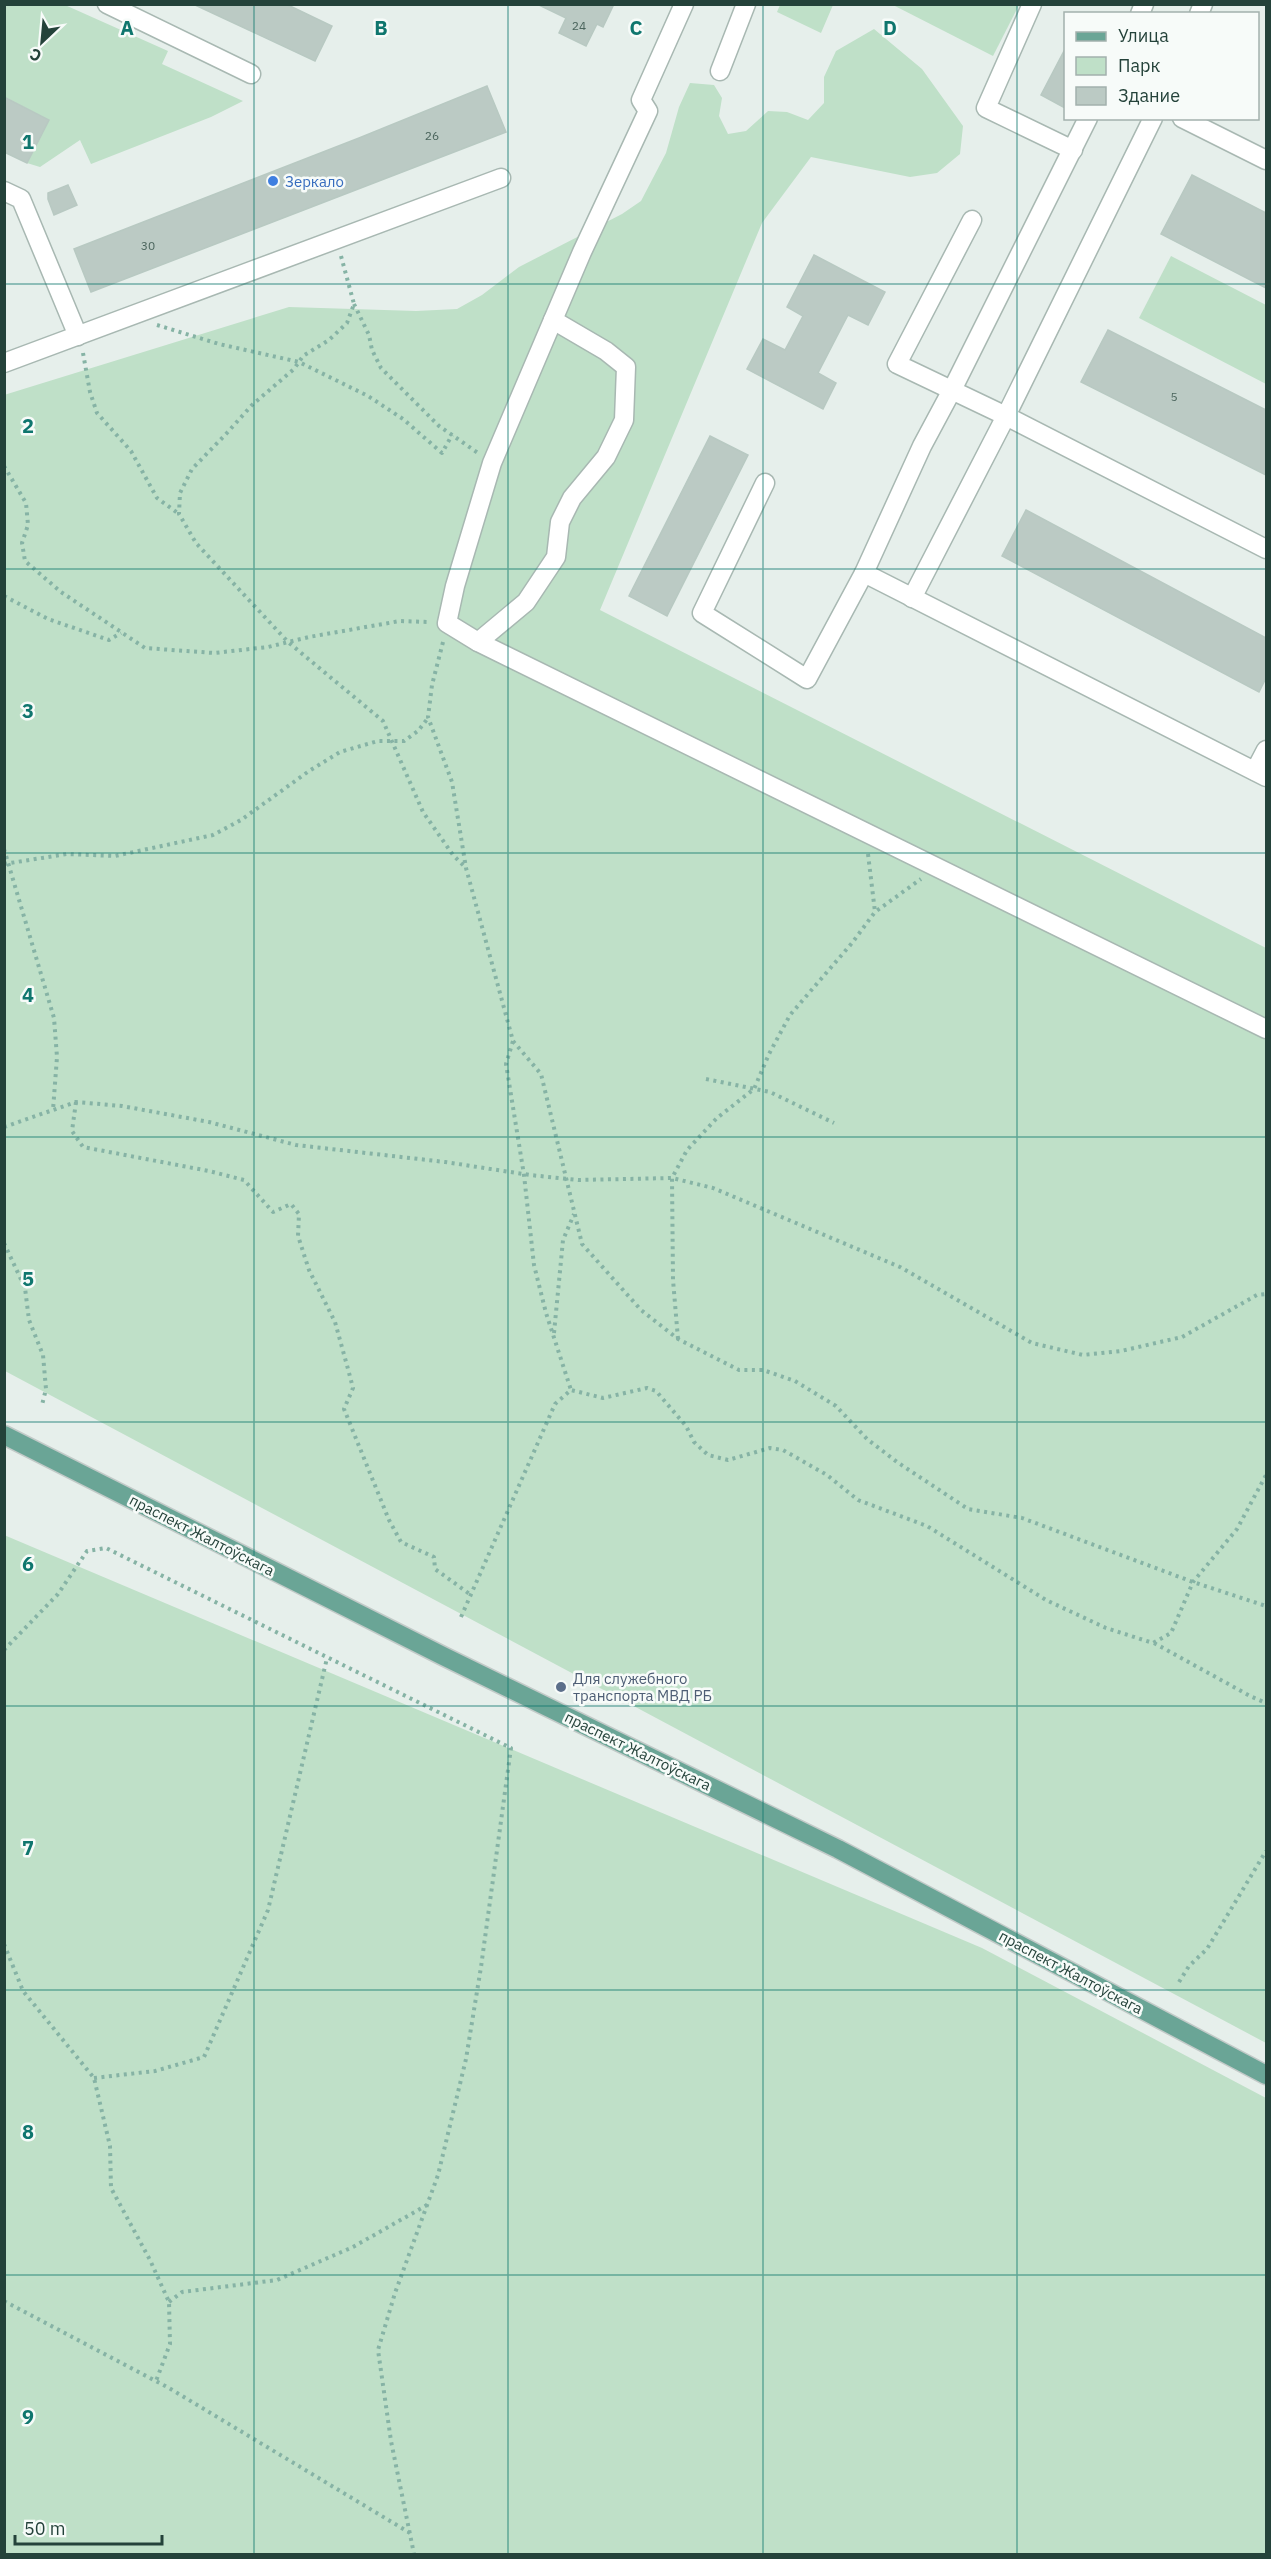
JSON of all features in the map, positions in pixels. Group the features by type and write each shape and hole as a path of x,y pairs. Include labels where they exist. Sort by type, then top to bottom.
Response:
{"main road":[{"name":"праспект Жалтоўскага","path":"4,1435 443,1656 838,1849 1266,2075"}],"street":[{"path":"107,4 251,74"},
{"path":"684,4 641,100 648,111 553,320 492,463 455,586 447,622 478,642 1266,1029"},
{"path":"720,71 747,4"},
{"path":"1032,4 986,108 1073,150"},
{"path":"765,483 702,614 807,679 864,573 921,446 952,390 1087,120"},
{"path":"912,598 1006,416 1152,120"},
{"path":"1186,120 1266,160"},
{"path":"4,363 501,178"},
{"path":"4,191 21,199 78,336"},
{"path":"972,220 897,364 1006,416 1266,549"},
{"path":"478,642 526,602 556,557 560,522 572,498 606,457 624,420 627,368 606,351 553,320"},
{"path":"864,573 1261,774 1266,750"}],"path":[{"path":"337,239 354,304 381,368 431,418 492,463"},
{"path":"179,514 180,493 192,469 252,405 303,356 328,340 347,323 354,304"},
{"path":"135,314 157,325 219,344 299,362 368,396 403,419 442,453 452,435"},
{"path":"78,336 97,413 131,451 157,498 179,514 196,543 288,642 383,721 394,741 423,812 453,855 466,868"},
{"path":"4,466 27,503 28,525 22,543 26,561 61,592 145,648 214,652 268,647 400,621 447,622 432,685 428,717 452,782 466,868 513,1041 541,1074 582,1244 641,1310 678,1339 739,1370 763,1371 795,1381 836,1406 874,1445 968,1509 1022,1518 1192,1582 1266,1606"},
{"path":"4,596 48,619 109,640 121,633"},
{"path":"4,864 68,854 115,856 213,835 256,811 309,771 340,752 378,741 404,741 418,731 428,717"},
{"path":"865,833 873,880 875,912"},
{"path":"4,849 54,1018 57,1057 53,1110"},
{"path":"678,1339 673,1280 672,1178 687,1150 709,1126 754,1089 769,1054 790,1015 852,943 875,912 936,868"},
{"path":"513,1041 506,1064 524,1174 534,1265 553,1337 571,1390"},
{"path":"706,1079 770,1092 834,1123"},
{"path":"76,1102 72,1131 83,1148 209,1171 244,1180 273,1212 291,1204 299,1214 298,1236 309,1270 335,1322 351,1379 353,1389 344,1408 389,1520 401,1542 416,1551 434,1557 435,1569 471,1595"},
{"path":"4,1126 76,1102 122,1106 208,1122 296,1146 445,1162 567,1179 672,1178 713,1188 900,1267 1032,1343 1083,1355 1121,1351 1182,1337 1257,1295 1266,1294"},
{"path":"553,1337 562,1240 575,1213"},
{"path":"4,1243 25,1288 29,1320 43,1355 46,1389 42,1405"},
{"path":"571,1390 603,1398 647,1388 656,1391 686,1426 694,1442 708,1455 728,1460 770,1448 783,1450 828,1475 858,1500 927,1526 1046,1600 1106,1628 1153,1643 1250,1696 1266,1702"},
{"path":"461,1617 555,1404 571,1390"},
{"path":"1153,1643 1171,1634 1192,1582 1237,1529 1266,1475"},
{"path":"1260,1486 1266,1488"},
{"path":"4,1650 58,1594 87,1551 106,1548 511,1748 466,2059 438,2175 395,2293 378,2350 391,2441 414,2554"},
{"path":"94,2078 155,2071 204,2057 268,1910 327,1658"},
{"path":"1179,1982 1188,1965 1207,1949 1266,1851"},
{"path":"4,1944 23,1991 94,2078 110,2146 111,2188 150,2260 169,2302 170,2344 156,2381"},
{"path":"169,2302 182,2292 277,2280 353,2247 427,2204"},
{"path":"4,2301 156,2381 410,2533"}],"green space":[{"path":"780,4 833,5 821,33 777,12"},
{"path":"4,5 65,5 168,51 162,64 243,101 211,117 91,164 80,140 40,167 27,163 49,120 5,97"},
{"path":"893,5 1019,5 993,56"},
{"path":"874,29 922,69 963,126 960,154 937,173 910,177 811,157 762,223 600,610 1266,948 1266,2043 5,1371 4,395 289,307 416,311 457,309 482,295 519,267 622,214 641,201 666,153 679,107 690,83 714,85 722,98 719,116 728,134 746,131 768,111 787,112 808,120 824,103 824,77 836,51"},
{"path":"1171,256 1266,305 1266,384 1139,318"},
{"path":"4,1535 982,1948 1266,2098 1266,2554 5,2554"}],"building":[{"path":"193,4 286,4 332,26 315,61"},
{"path":"537,4 614,4 603,27 597,24 586,46 559,33 566,18"},
{"path":"1064,51 1064,107 1041,95"},
{"path":"487,86 506,132 91,292 74,249"},
{"path":"4,97 49,120 27,163 4,152"},
{"path":"1192,175 1266,213 1266,288 1161,234"},
{"path":"68,185 77,205 54,215 48,193"},
{"path":"814,255 885,292 868,325 848,315 818,373 836,383 823,409 747,369 763,339 785,350 803,316 787,307"},
{"path":"1108,330 1266,410 1266,475 1081,382"},
{"path":"710,436 748,455 667,616 629,596"},
{"path":"1026,510 1266,638 1266,678 1259,692 1002,556"}],"place":[{"name":"Зеркало","path":"273,181"},
{"name":"Для служебного транспорта МВД РБ","path":"561,1687"}]}
